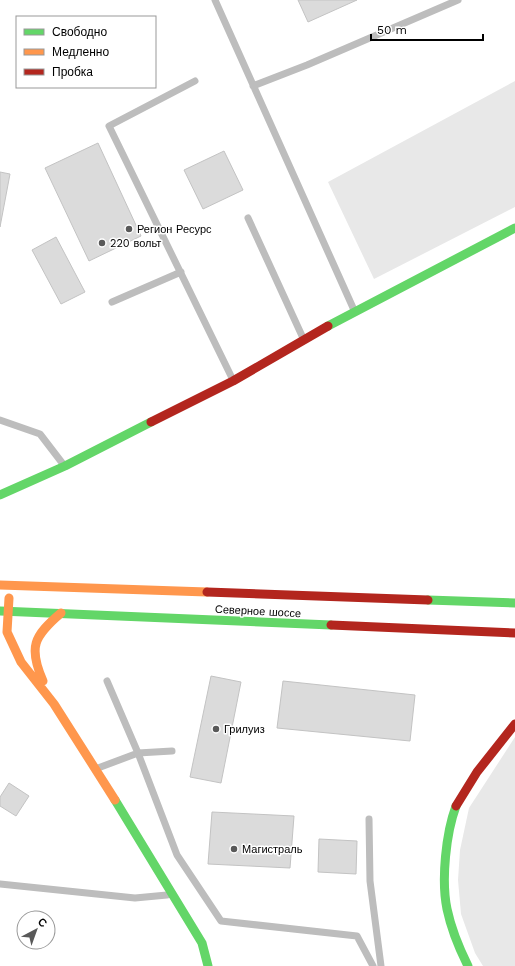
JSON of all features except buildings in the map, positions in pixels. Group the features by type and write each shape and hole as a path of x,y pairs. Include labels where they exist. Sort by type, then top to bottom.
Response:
{"main road":[{"path":"0,494 64,466 233,381 303,339 515,228"},
{"name":"Северное шоссе","path":"0,585 515,603"},
{"path":"11,585 4,612 7,632 21,662 54,704 96,769 171,895 202,943 208,966"},
{"name":"Северное шоссе","path":"4,612 61,613 348,627 515,633"},
{"path":"54,704 34,664 33,652 37,636 47,624 61,613"},
{"path":"468,966 463,956 446,904 447,851 457,804 486,757 515,724"}],"lane":[{"path":"215,0 354,312"},
{"path":"253,86 307,65 458,0"},
{"path":"195,81 109,126 233,381"},
{"path":"248,218 303,339"},
{"path":"112,302 181,272"},
{"path":"0,420 40,434 64,466"},
{"path":"107,681 138,753 177,855 221,921 358,936 373,966"},
{"path":"96,769 138,753 172,752"},
{"path":"369,820 370,881 382,966"},
{"path":"0,884 135,898 171,895"}],"shaded area":[{"path":"515,81 515,207 374,279 328,182"},
{"path":"515,737 515,966 483,966 475,953 461,914 458,880 460,850 469,808"}],"traffic: fast":[{"path":"328,326 515,228"},
{"path":"0,495 65,466 151,422"},
{"path":"428,600 515,603"},
{"path":"0,611 331,625"},
{"path":"115,800 202,943 208,966"},
{"path":"456,806 452,817 447,843 444,884 447,909 453,931 468,966"}],"traffic: slow":[{"path":"0,585 207,592"},
{"path":"9,598 7,632 21,662 54,704 115,800"},
{"path":"43,681 36,659 36,643 39,636 61,613"}],"traffic: jam":[{"path":"151,422 233,381 328,326"},
{"path":"207,592 428,600"},
{"path":"331,625 515,633"},
{"path":"456,806 477,772 515,724"}],"place":[{"name":"Регион Ресурс","path":"129,229"},
{"name":"220 вольт","path":"102,243"},
{"name":"Грилуиз","path":"216,729"},
{"name":"Магистраль","path":"234,849"}]}
